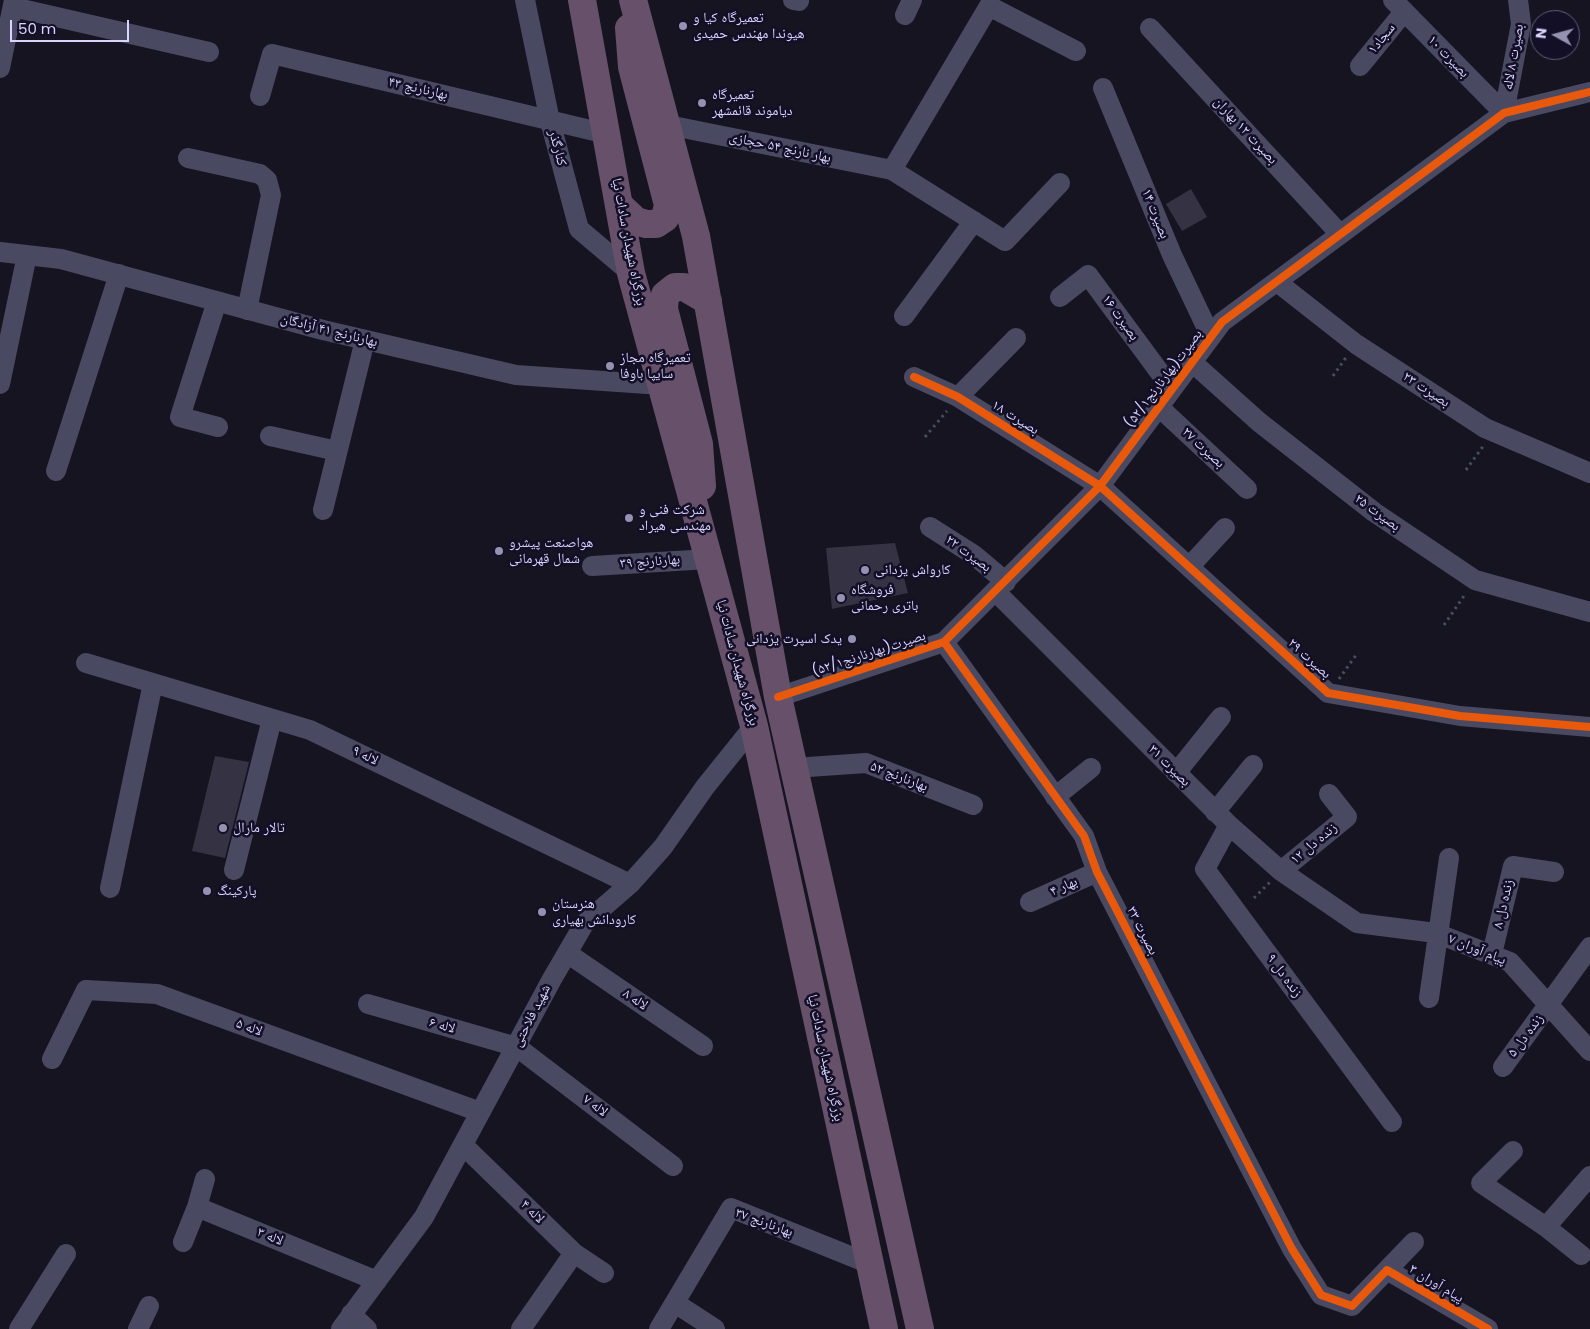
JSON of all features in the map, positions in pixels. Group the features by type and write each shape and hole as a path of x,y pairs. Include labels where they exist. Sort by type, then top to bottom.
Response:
{"highway":[{"name":"بزرگراه شهیدان سادات نیا","path":"582,0 631,273 754,726 884,1329"},
{"path":"620,205 636,221 646,224 656,224 665,218 668,205 632,67 627,0"},
{"path":"634,0 696,236 778,697 920,1329"},
{"path":"708,301 691,290 675,287 665,295 664,309 699,444 709,559"}],"street":[{"name":"کنارگذر","path":"525,0 550,120 579,229 631,273"},
{"name":"بصیرت ۸ لاله","path":"1504,113 1521,24 1518,0"},
{"path":"1060,183 1005,241 892,170 989,6 1076,51"},
{"name":"بصیرت ۱۰","path":"1398,6 1504,113"},
{"name":"سجاد۱","path":"1360,66 1398,6"},
{"path":"0,68 9,15 209,52"},
{"name":"بصیرت ۱۲ بهاران","path":"1150,28 1340,234"},
{"name":"بهارنارنج ۴۳","path":"260,96 272,54 607,134"},
{"name":"بصیرت ۱۴","path":"1103,88 1169,231 1210,337"},
{"name":"بصیرت(بهارنارنج۵۲/۱)","path":"778,697 944,642 1100,486 1222,322 1504,113 1590,92"},
{"name":"بهار نارنج ۵۴ حجازی","path":"668,125 892,170"},
{"path":"188,158 260,174 267,180 271,195 247,310"},
{"path":"904,316 974,222"},
{"name":"بهارنارنج ۴۱ آزادگان","path":"0,252 61,259 247,310 516,375 662,386"},
{"path":"0,384 27,255"},
{"path":"56,471 119,274"},
{"name":"بصیرت ۱۶","path":"1060,297 1088,275 1172,389"},
{"name":"بصیرت ۲۳","path":"1277,282 1356,344 1493,432 1590,474"},
{"path":"217,302 180,416 218,427"},
{"path":"958,397 1016,338"},
{"path":"322,510 365,340"},
{"name":"بصیرت ۲۵","path":"1192,362 1258,422 1366,506 1475,580 1590,612"},
{"name":"بصیرت ۱۸","path":"914,376 958,397 1100,486"},
{"name":"بصیرت ۲۷","path":"1159,407 1246,489"},
{"path":"270,436 338,451"},
{"name":"بصیرت ۲۹","path":"1100,486 1328,693 1460,716 1590,727"},
{"name":"بصیرت ۲۲","path":"930,527 974,555 1001,587"},
{"path":"1189,566 1225,528"},
{"name":"بهارنارنج ۳۹","path":"592,566 709,559"},
{"name":"بصیرت ۳۱","path":"1001,587 1176,773 1222,818 1281,871 1357,923"},
{"name":"بصیرت ۳۳","path":"944,642 1084,836 1097,872 1292,1248"},
{"name":"لاله ۹","path":"86,663 310,730 630,884"},
{"path":"110,888 153,683"},
{"path":"1176,773 1222,717"},
{"path":"234,870 272,719"},
{"name":"شهید فلاحتی","path":"346,1322 424,1216 584,924 630,884 663,847 705,787 754,726"},
{"name":"بهارنارنج ۵۲","path":"794,768 866,763 973,805"},
{"path":"1222,818 1254,766"},
{"path":"1055,797 1091,768"},
{"name":"زنده دل ۱۲","path":"1281,871 1347,817 1329,794"},
{"name":"زنده دل ۹","path":"1222,818 1205,869 1392,1122"},
{"path":"1429,998 1436,933 1449,858"},
{"name":"زنده دل ۸","path":"1492,954 1513,866 1554,872"},
{"name":"بهار ۴","path":"1030,902 1097,872"},
{"name":"پیام آوران ۷","path":"1357,923 1436,933 1510,962 1590,1051"},
{"name":"لاله ۸","path":"567,953 703,1046"},
{"name":"زنده دل ۵","path":"1503,1067 1587,958"},
{"name":"لاله ۵","path":"52,1059 86,990 157,994 480,1112"},
{"name":"لاله ۶","path":"368,1004 517,1047"},
{"name":"لاله ۷","path":"517,1047 673,1166"},
{"name":"لاله ۴","path":"463,1146 574,1252 604,1273"},
{"path":"1513,1151 1481,1183 1546,1227 1581,1255"},
{"path":"182,1242 197,1207 205,1178"},
{"path":"1546,1227 1589,1178"},
{"name":"لاله ۳","path":"197,1207 377,1281"},
{"name":"بهارنارنج ۳۷","path":"659,1329 731,1208 870,1264"},
{"path":"1388,1270 1414,1242"},
{"name":"پیام آوران ۳","path":"1292,1248 1321,1295 1352,1306 1388,1270 1484,1328"},
{"path":"521,1329 574,1252"},
{"path":"19,1329 66,1254"},
{"path":"675,1303 715,1329"},
{"path":"138,1329 149,1306"},
{"path":"346,1322 367,1329"}],"path":[{"path":"925,437 958,397"},
{"path":"1466,470 1493,432"},
{"path":"1444,625 1475,580"},
{"path":"1328,693 1356,655"}],"building":[{"path":"1191,189 1207,217 1182,231 1166,204"},
{"name":"کارواش یزدانی","path":"895,543 908,593 832,609 826,548"},
{"path":"215,756 249,762 225,858 192,851"}],"cycle path":[{"path":"778,697 944,642 1100,486 1222,322 1504,113 1590,92"},
{"path":"914,377 958,397 1100,486 1328,693 1460,716 1590,727"},
{"path":"944,642 1084,836 1097,872 1292,1249 1321,1295 1352,1306 1387,1270 1488,1329"}],"place":[{"name":"تعمیرگاه کیا و هیوندا مهندس حمیدی","path":"683,26"},
{"name":"تعمیرگاه دیاموند قائمشهر","path":"702,103"},
{"name":"تعمیرگاه مجاز سایپا باوفا","path":"610,366"},
{"name":"شرکت فنی و مهندسی هیراد","path":"629,518"},
{"name":"هواصنعت پیشرو شمال قهرمانی","path":"499,551"},
{"name":"کارواش یزدانی","path":"865,570"},
{"name":"فروشگاه باتری رحمانی","path":"841,598"},
{"name":"یدک اسپرت یزدانی","path":"852,639"},
{"name":"تالار مارال","path":"223,828"},
{"name":"پارکینگ","path":"207,891"},
{"name":"هنرستان کارودانش بهیاری","path":"542,912"}]}
